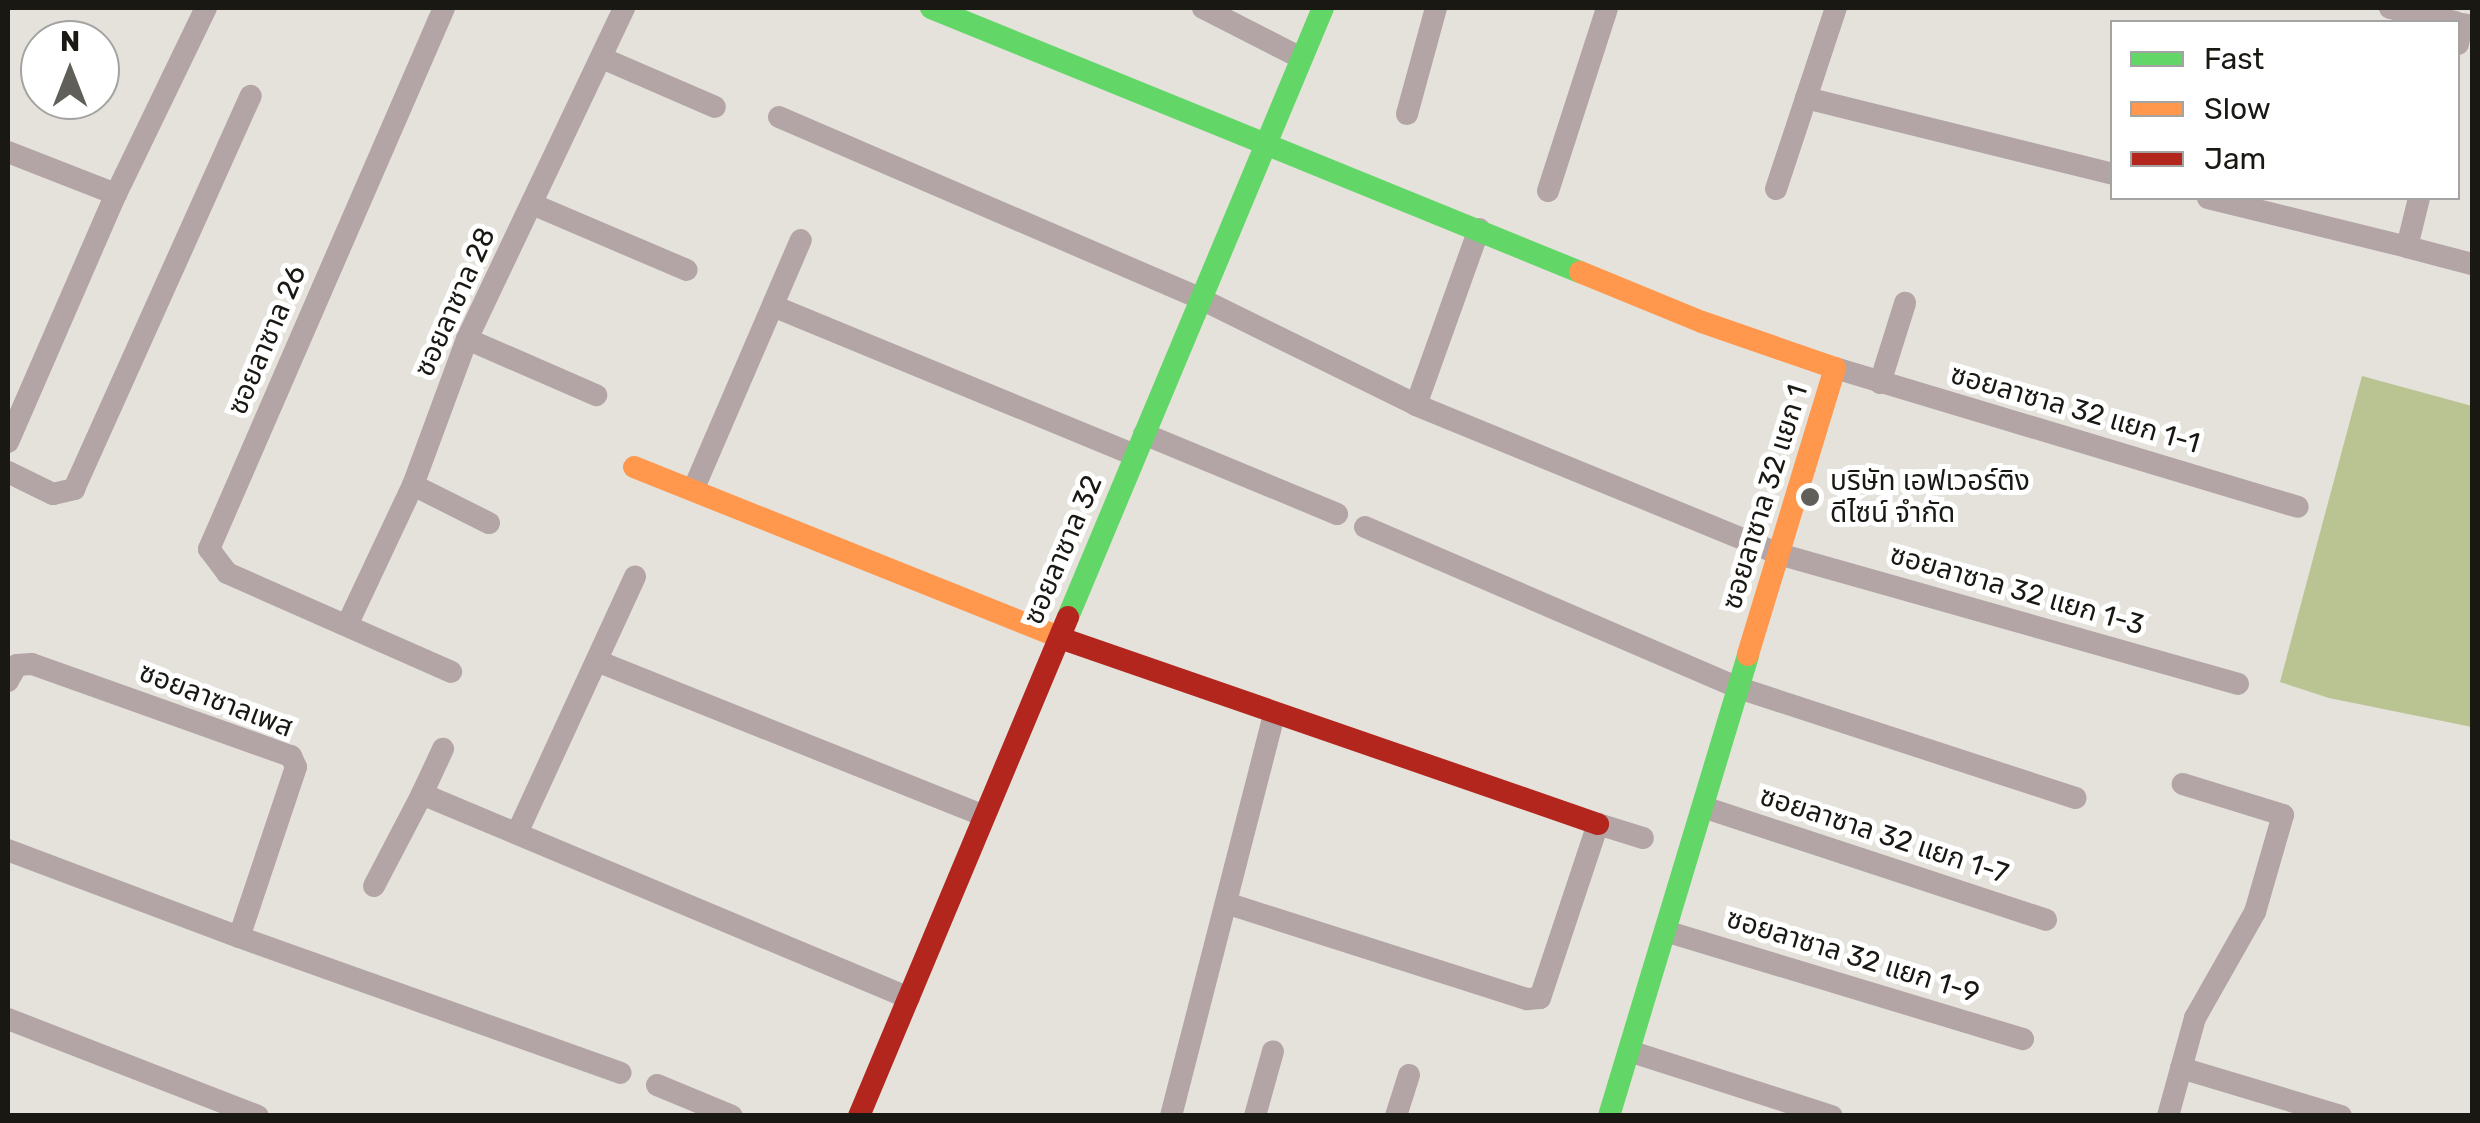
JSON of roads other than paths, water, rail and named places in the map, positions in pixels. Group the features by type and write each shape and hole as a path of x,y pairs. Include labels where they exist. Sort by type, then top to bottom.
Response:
{"street":[{"path":"8,442 116,194 206,8"},
{"name":"ซอยลาซาล 26","path":"348,623 227,573 209,549 444,8"},
{"name":"ซอยลาซาล 28","path":"348,623 413,485 467,339 624,8"},
{"name":"ซอยลาซาล 32 แยก 1","path":"931,8 1702,322 1835,368 1609,1116"},
{"path":"1203,8 1301,58"},
{"name":"ซอยลาซาล 32","path":"861,1111 1323,8"},
{"path":"1407,114 1436,8"},
{"path":"1548,192 1607,8"},
{"path":"1776,188 1836,8"},
{"path":"2390,8 2441,20"},
{"path":"602,58 715,107"},
{"path":"8,472 53,494 74,489 251,96"},
{"path":"1806,98 2110,174"},
{"name":"ซอยลาซาล 32 แยก 1-3","path":"778,117 1201,299 1416,405 1779,554 2238,684"},
{"path":"8,152 116,194"},
{"path":"2216,200 2472,264"},
{"path":"2407,247 2419,200"},
{"path":"532,204 687,270"},
{"path":"1416,405 1479,229"},
{"path":"694,488 801,240"},
{"path":"1880,383 1905,303"},
{"path":"773,306 1337,514"},
{"path":"467,339 596,395"},
{"name":"ซอยลาซาล 32 แยก 1-1","path":"1835,368 2298,506"},
{"path":"634,466 1058,638 1274,716 1643,838"},
{"path":"413,485 489,522"},
{"path":"1364,527 1738,688 2076,798"},
{"path":"518,830 635,577"},
{"path":"348,623 451,672"},
{"path":"597,662 984,816"},
{"name":"ซอยลาซาลเพส","path":"8,681 17,666 32,664 291,756 296,766 239,937"},
{"path":"1171,1116 1229,904 1274,716"},
{"path":"374,886 442,749"},
{"path":"2168,1116 2202,1002 2255,912 2283,815 2183,784"},
{"path":"422,794 518,830 908,998"},
{"name":"ซอยลาซาล 32 แยก 1-7","path":"1703,806 2046,920"},
{"path":"1229,904 1528,999 1540,998 1598,824"},
{"path":"8,850 621,1073"},
{"name":"ซอยลาซาล 32 แยก 1-9","path":"1665,930 2022,1039"},
{"path":"8,1019 258,1116"},
{"path":"1255,1116 1272,1050"},
{"path":"1628,1051 1832,1116"},
{"path":"2181,1068 2341,1116"},
{"path":"1396,1116 1410,1075"},
{"path":"657,1085 732,1116"},
{"path":"861,1111 886,1116"}],"place":[{"name":"บริษัท เอฟเวอร์ติง ดีไซน์ จำกัด","path":"1810,497"}]}
